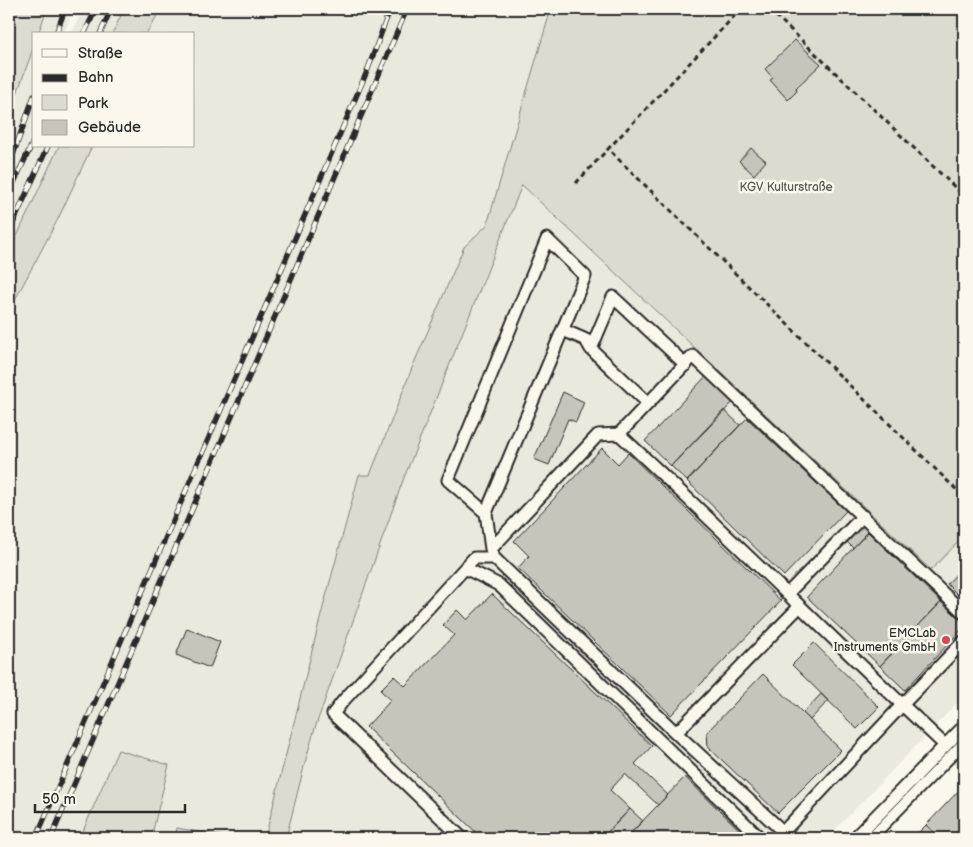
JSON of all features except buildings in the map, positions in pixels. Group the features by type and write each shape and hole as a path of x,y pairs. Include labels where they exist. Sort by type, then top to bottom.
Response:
{"street":[{"path":"862,838 957,742"}],"lane":[{"path":"486,513 448,480 547,239 586,276 486,513 492,554 676,733 786,835 902,705 964,641"},
{"path":"591,348 613,297 686,365"},
{"path":"563,330 586,340 591,348 648,404"},
{"path":"462,838 333,714 474,558 492,554 598,435 619,434 693,356 964,613"},
{"path":"619,434 902,705 957,742"},
{"path":"787,594 863,516"},
{"path":"465,568 499,585 760,838"},
{"path":"676,733 800,606"}],"path":[{"path":"576,183 741,9"},
{"path":"769,9 964,196"},
{"path":"608,149 964,498"}],"shaded area":[{"path":"47,9 73,9 65,32 39,32"},
{"path":"83,9 124,9 113,32 72,32"},
{"path":"161,9 593,9 522,185 931,570 964,536 964,696 827,838 9,838 9,311 58,219 91,148 195,148 195,32 147,32"},
{"path":"32,52 32,148 58,148 9,253 9,116"}],"green space":[{"path":"9,9 47,9 39,32 32,32 32,52 9,116"},
{"path":"124,9 161,9 147,32 113,32"},
{"name":"KGV Kulturstraße","path":"551,9 964,9 964,536 931,570 522,185 402,483 315,728 286,838 265,838 322,611 359,475 370,475 412,368 464,247 487,225"},
{"path":"58,148 91,148 58,219 9,311 9,253"},
{"path":"118,750 169,765 151,838 80,838"},
{"path":"177,828 232,838 175,838"}],"tram line":[{"path":"864,838 964,735"}],"railway":[{"path":"57,32 65,9"},
{"path":"85,32 96,9"},
{"path":"101,32 111,9"},
{"path":"36,838 368,69 390,9"},
{"path":"51,838 407,9"},
{"path":"9,166 32,102"},
{"path":"9,193 32,144"},
{"path":"9,232 47,148"}],"place":[{"name":"EMCLab Instruments GmbH","path":"946,640"}]}
